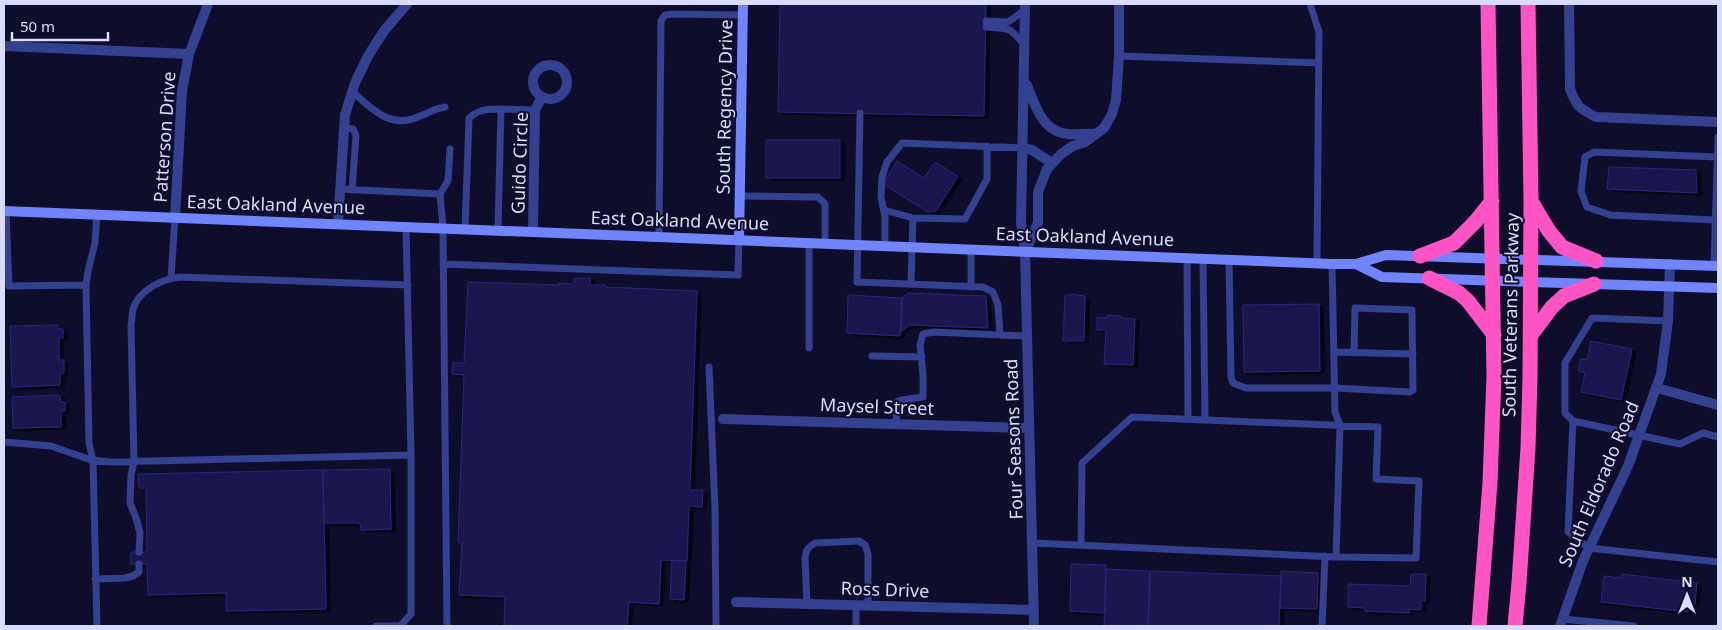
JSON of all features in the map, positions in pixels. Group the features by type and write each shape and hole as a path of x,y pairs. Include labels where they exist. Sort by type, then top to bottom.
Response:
{"highway":[{"name":"South Veterans Parkway","path":"1479,626 1490,483 1494,376 1488,4"},
{"name":"South Veterans Parkway","path":"1515,626 1528,448 1531,334 1528,4"},
{"path":"1420,256 1454,243 1492,201"},
{"path":"1531,201 1549,231 1562,247 1596,261"},
{"path":"1429,278 1459,293 1468,301 1494,335"},
{"path":"1531,334 1552,307 1564,296 1594,284"}],"main road":[{"name":"South Regency Drive","path":"739,240 743,4"},
{"name":"East Oakland Avenue","path":"5,211 1332,264 1356,264 1386,255 1716,266"},
{"name":"East Oakland Avenue","path":"1356,264 1382,277 1530,280 1718,288"}],"street":[{"name":"Patterson Drive","path":"175,217 180,110 189,54 208,4"},
{"path":"338,224 345,115 352,92 368,56 384,31 407,4"},
{"name":"Four Seasons Road","path":"1025,251 1038,223 1038,192 1047,169 1073,146 1085,142 1104,128 1112,114 1116,100 1119,56 1119,4"},
{"path":"1569,4 1570,89 1575,103 1582,110 1596,117 1718,122"},
{"name":"Four Seasons Road","path":"1025,7 1021,223 1025,251 1034,626"},
{"path":"4,46 189,54"},
{"path":"1025,82 1042,119 1050,128 1067,134 1096,134"},
{"name":"Guido Circle","path":"534,231 536,110 542,97"},
{"path":"1022,148 1032,150 1052,163"},
{"name":"South Eldorado Road","path":"1561,622 1589,548 1628,466 1657,388 1665,355 1670,264"},
{"path":"1657,388 1718,405"},
{"name":"Maysel Street","path":"723,419 1029,428"},
{"name":"Ross Drive","path":"736,602 1034,610"}],"lane":[{"path":"1310,4 1319,32 1317,263"},
{"path":"1025,7 1008,22 986,24 1007,28 1014,32 1025,46"},
{"path":"659,237 660,21 665,15 673,14 743,15"},
{"path":"1119,56 1319,62"},
{"path":"352,92 379,115 390,119 404,121 420,117 433,109 446,107"},
{"path":"465,229 469,118 476,112 487,109 536,110"},
{"path":"498,230 502,109"},
{"path":"860,114 857,282 983,287 993,292 998,305 1000,334"},
{"path":"344,128 353,129 356,135 352,190"},
{"path":"1716,266 1715,220 1718,137"},
{"path":"885,245 885,216 880,197 882,177 887,162 902,143 1022,148"},
{"path":"884,210 913,218 966,219 987,179 987,146"},
{"path":"447,626 443,228 440,194 448,182 450,148"},
{"path":"1715,220 1610,216 1586,207 1581,192 1585,157 1594,152 1718,158"},
{"path":"340,189 440,194"},
{"path":"740,196 818,197 825,204 825,243"},
{"path":"5,211 9,286 86,284"},
{"path":"97,214 95,243 86,284 89,443 93,460 97,626"},
{"path":"171,278 175,217"},
{"path":"911,284 913,218"},
{"path":"376,626 400,626 412,614 406,226"},
{"path":"443,264 738,275 739,240"},
{"path":"809,348 810,242"},
{"path":"971,287 972,249"},
{"path":"1187,257 1188,419"},
{"path":"1203,258 1204,419"},
{"path":"1229,259 1231,377 1233,383 1246,388 1335,388 1410,392 1413,390 1412,310 1354,308 1354,353"},
{"path":"1332,264 1335,412 1340,426 1336,556"},
{"path":"139,552 140,533 130,503 131,476 134,462 131,325 133,308 144,293 166,278 188,277 408,285"},
{"path":"1668,321 1596,317 1589,321 1565,363 1565,413 1573,421 1680,444 1703,433 1718,437"},
{"path":"896,424 897,402 923,397 920,345 923,334 928,332 1027,336"},
{"path":"1334,352 1413,354"},
{"path":"872,356 922,357"},
{"path":"709,367 715,510 716,626"},
{"path":"1033,543 1081,544 1154,550 1416,558 1419,481 1376,479 1378,427 1132,417 1082,463 1081,544"},
{"path":"1573,421 1568,532 1589,548 1718,562"},
{"path":"4,442 51,446 93,460 110,462 411,455"},
{"path":"807,604 805,558 809,546 815,543 859,541 865,545 868,554 868,606"},
{"path":"1322,626 1325,556"},
{"path":"96,581 133,576 139,572 139,564"},
{"path":"856,605 856,626"},
{"path":"1561,622 1634,626"}],"building":[{"path":"780,4 986,4 984,116 778,112"},
{"path":"766,140 840,140 840,178 766,178"},
{"path":"897,161 924,178 935,162 958,176 936,211 928,212 883,184"},
{"path":"1609,167 1696,170 1697,193 1607,189"},
{"path":"574,278 590,278 590,285 605,285 605,287 697,291 690,490 703,490 702,507 689,506 687,561 661,560 659,604 629,602 627,626 504,626 505,597 459,595 462,543 458,543 464,375 452,374 453,362 464,363 468,282 559,285 559,283 574,284"},
{"path":"908,293 986,296 988,328 909,325 901,332 902,298"},
{"path":"848,295 902,298 900,336 847,333"},
{"path":"1065,295 1085,296 1084,341 1063,341"},
{"path":"1319,304 1320,371 1244,372 1243,305"},
{"path":"1108,315 1135,319 1133,365 1104,364 1106,330 1097,330 1097,317 1108,318"},
{"path":"58,325 58,329 63,329 63,338 59,338 59,360 64,360 64,373 60,374 60,385 12,387 10,326"},
{"path":"1591,341 1632,349 1621,400 1581,392 1585,373 1578,371 1581,359 1587,360"},
{"path":"60,395 61,402 65,402 65,411 61,411 61,427 13,428 12,397"},
{"path":"390,469 391,529 361,530 360,523 324,523 323,470"},
{"path":"323,470 326,609 226,611 226,593 148,595 147,564 131,564 131,552 147,552 146,488 139,488 138,474"},
{"path":"672,560 686,561 684,600 670,599"},
{"path":"1071,564 1106,565 1105,613 1070,611"},
{"path":"1106,569 1150,571 1148,626 1104,626"},
{"path":"1150,571 1281,576 1279,626 1148,626"},
{"path":"1281,571 1318,573 1317,609 1280,608"},
{"path":"1411,574 1426,574 1425,601 1421,601 1421,610 1409,609 1409,613 1365,611 1365,608 1348,607 1348,584 1410,586"},
{"path":"1622,574 1697,583 1695,604 1689,604 1688,612 1601,602 1604,576 1622,578"}]}
